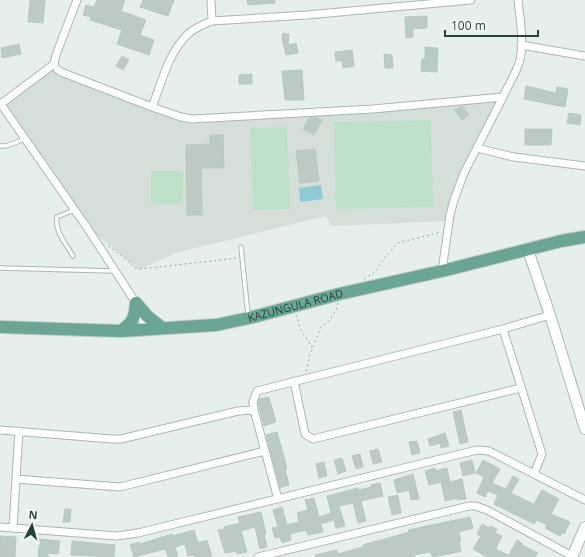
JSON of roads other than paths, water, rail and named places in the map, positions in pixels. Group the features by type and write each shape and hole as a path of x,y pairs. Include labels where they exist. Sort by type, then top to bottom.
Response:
{"main road":[{"name":"KAZUNGULA ROAD","path":"0,326 121,331 216,325 561,241 585,237"},
{"path":"136,303 147,316 162,328"},
{"path":"121,331 129,325 134,318 136,303"}],"street":[{"path":"77,0 54,64 0,103 136,303 146,330"},
{"path":"211,0 212,21"},
{"path":"152,107 177,46 197,27 212,21 307,15 410,3 471,0"},
{"path":"442,271 454,200 464,173 520,61 521,45 518,0"},
{"path":"521,45 585,56"},
{"path":"54,64 61,72 152,107 181,117 192,119 373,108 503,97"},
{"path":"477,148 514,157 585,166"},
{"path":"528,250 584,424"},
{"path":"278,499 254,410 253,402 257,391 503,329 550,315"},
{"path":"503,329 542,454 534,474"},
{"path":"294,381 306,434 313,439 521,388"},
{"path":"1,429 19,432 121,439 238,411 254,410"},
{"path":"12,528 19,432"},
{"path":"0,527 117,536 131,534 477,450 489,451 585,500"},
{"path":"16,479 120,487 265,451"},
{"path":"258,557 469,506 476,506 489,510 572,557 585,526"}],"lane":[{"path":"0,146 6,146 25,139"},
{"path":"73,256 58,230 56,223 57,218 74,210"},
{"path":"241,247 249,318"},
{"path":"0,268 114,271"}],"water":[{"path":"321,185 323,199 300,202 299,188"}]}
